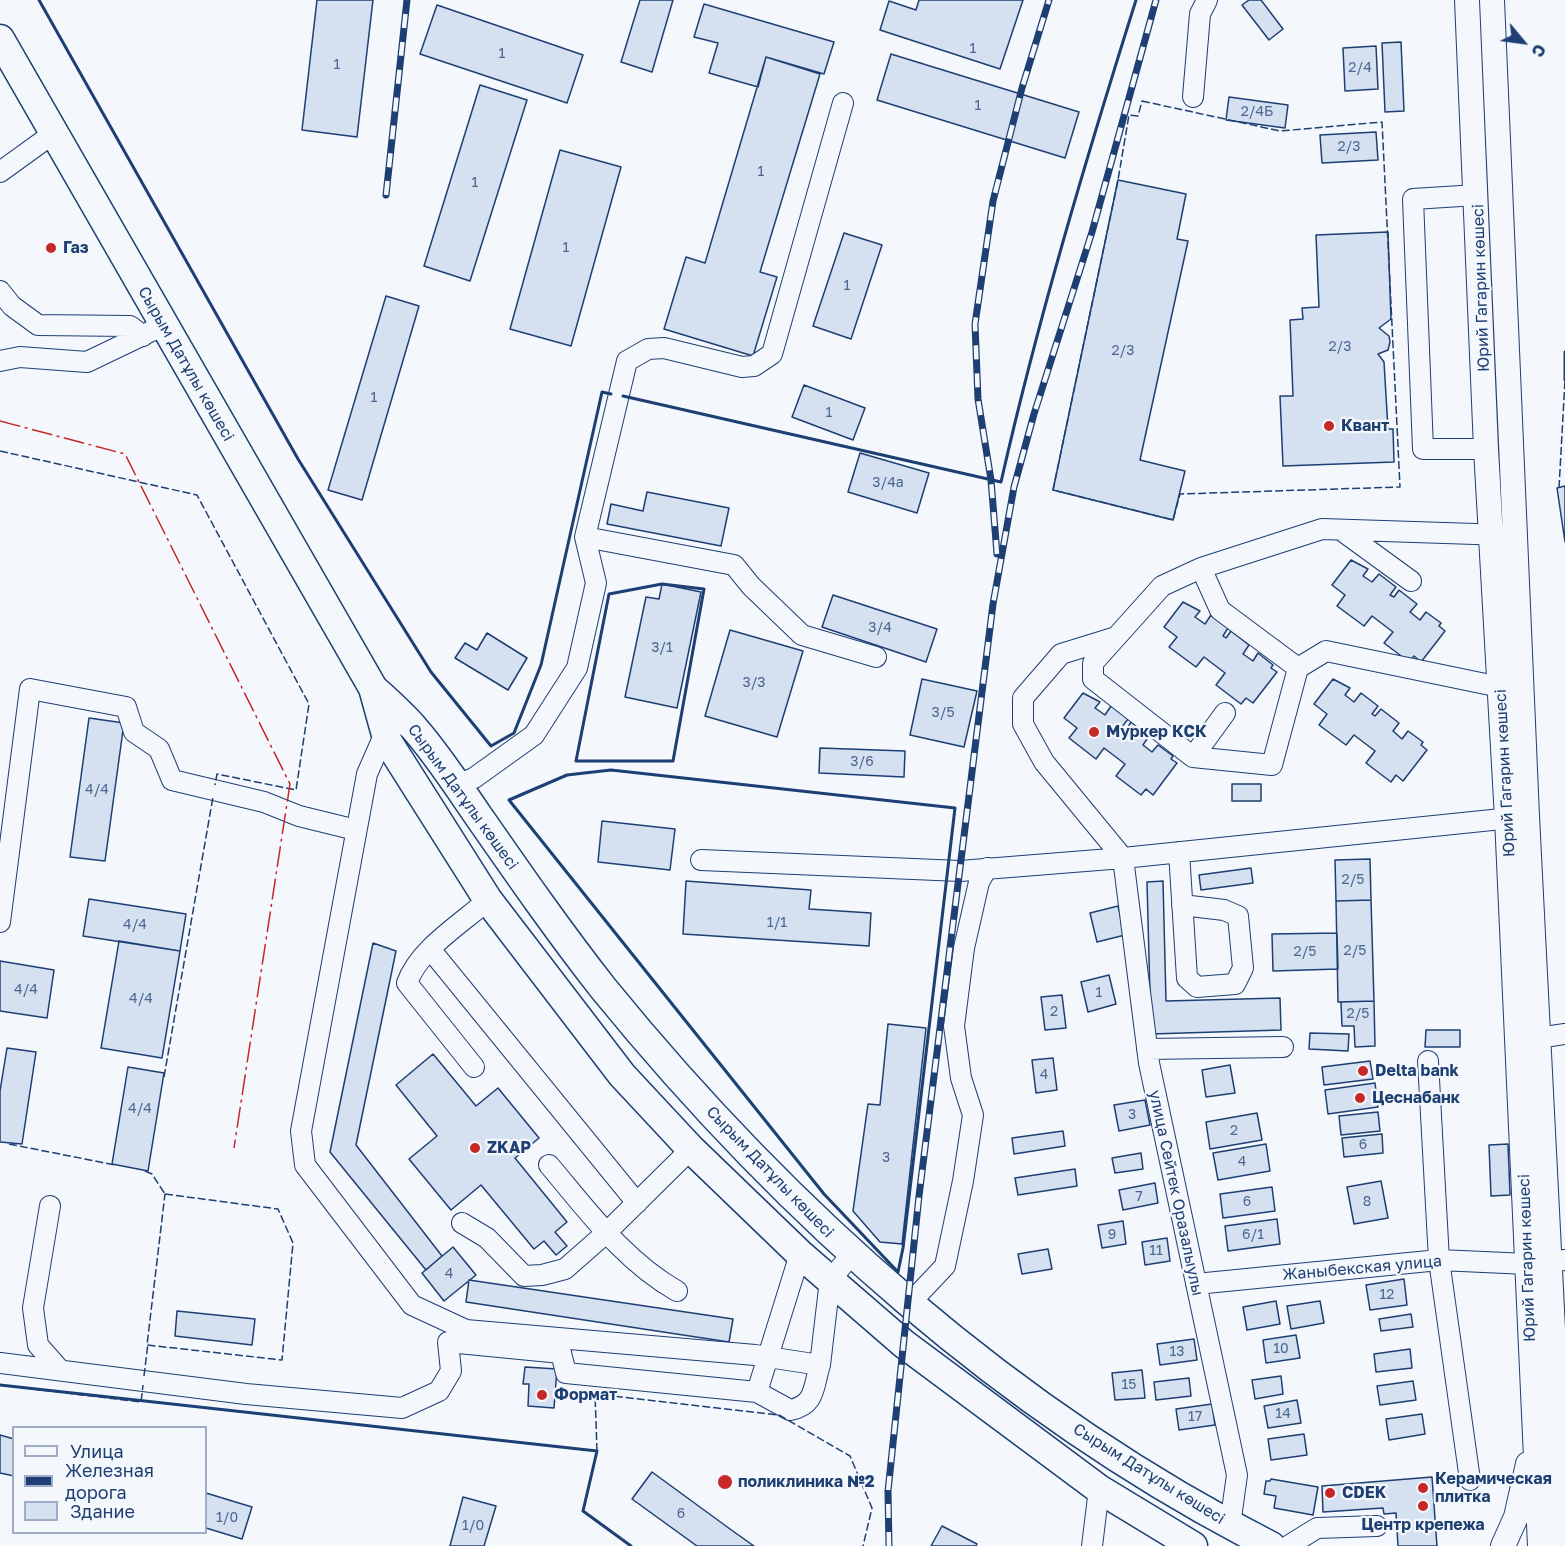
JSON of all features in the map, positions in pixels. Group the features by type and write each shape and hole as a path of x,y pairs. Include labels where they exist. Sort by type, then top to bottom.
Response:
{"highway":[{"name":"Сырым Датұлы көшесі","path":"0,39 54,133 153,331 373,688 414,727 580,958 662,1060 852,1254 981,1362 1142,1474 1230,1526 1271,1546"},
{"name":"Сырым Датұлы көшесі","path":"373,688 388,742 449,842 488,900 622,1075 691,1149 800,1254 904,1344 1099,1489 1193,1546"},
{"path":"449,842 481,820"}],"main road":[{"name":"Юрий Гагарин көшесі","path":"1467,0 1478,195 1486,449 1503,535 1500,687 1517,817 1538,1038 1548,1262 1535,1442 1540,1546"},
{"name":"Юрий Гагарин көшесі","path":"1492,0 1503,535 1517,817 1558,1414 1564,1546"},
{"path":"1558,1414 1565,1439"},
{"path":"1503,1546 1516,1517 1535,1442"}],"street":[{"path":"1193,97 1200,14 1207,0"},
{"path":"457,785 474,778 534,735 577,668 596,583 585,537 627,360 648,350 664,348 742,367 754,366 772,354 843,103"},
{"path":"4,162 54,133"},
{"path":"1478,195 1413,199 1423,450 1486,449"},
{"path":"0,291 12,306 38,325 130,326 153,331"},
{"path":"0,361 20,357 87,362 153,331"},
{"path":"1500,687 1326,651 1298,668 1272,765 1193,757 1093,679 1093,663 1162,586 1201,568 1322,530 1503,535"},
{"path":"1341,530 1411,581"},
{"path":"585,537 734,565 750,586 802,635 876,657"},
{"path":"1201,568 1220,610 1298,668"},
{"path":"1116,638 1061,654 1023,698 1023,724 1044,762 1123,858"},
{"path":"0,922 30,689 126,707 134,732 159,749 172,780 264,802 299,816 356,830"},
{"path":"1193,757 1225,713"},
{"path":"385,733 367,774 356,830 342,919 301,1131 304,1165 412,1305 466,1330 767,1356 820,1365"},
{"path":"701,860 935,872 1123,858 1517,817"},
{"path":"1179,852 1182,905 1187,978 1197,987 1235,984 1243,968 1239,916 1224,910 1182,905"},
{"name":"улица Сейтек Оразалыулы","path":"1123,858 1147,1049 1237,1475 1230,1526"},
{"path":"910,1303 945,1266 963,1181 973,1115 961,1078 954,1026 964,948 979,882 987,868"},
{"path":"474,1067 407,983 410,973 430,949 488,900"},
{"path":"430,949 637,1203"},
{"path":"1538,1038 1565,1034"},
{"path":"1147,1049 1283,1047"},
{"path":"1428,1061 1439,1260 1470,1480"},
{"path":"462,1223 487,1238 524,1276 542,1275 565,1269 606,1233 691,1149"},
{"path":"549,1165 606,1233 641,1268 677,1291"},
{"path":"50,1206 33,1308 38,1345 60,1370"},
{"path":"757,1392 800,1254"},
{"path":"0,1363 246,1394 402,1408 439,1391 451,1371 448,1342 561,1353 566,1372 757,1392 790,1410 803,1408 810,1402 820,1365 830,1280 852,1254"},
{"name":"Жаныбекская улица","path":"1196,1284 1439,1260 1548,1262"},
{"path":"1092,1546 1099,1489"},
{"path":"1288,1546 1317,1528 1377,1526"}],"building":[{"path":"317,0 373,0 357,137 302,130"},
{"path":"640,0 673,0 652,72 621,62"},
{"path":"919,0 1023,0 1000,69 880,30 889,1 916,10"},
{"path":"1249,0 1261,0 1283,29 1269,40 1242,5"},
{"path":"704,4 834,42 824,74 766,57 758,87 709,73 718,43 694,37"},
{"path":"437,5 583,55 567,103 420,54"},
{"path":"1401,42 1404,111 1385,112 1382,43"},
{"path":"1376,46 1378,89 1345,91 1343,48"},
{"path":"891,54 1079,112 1065,158 877,100"},
{"path":"766,57 820,74 760,272 777,277 753,356 664,329 686,257 705,263"},
{"path":"480,85 527,100 470,281 424,266"},
{"path":"1229,97 1288,105 1285,128 1226,120"},
{"path":"1376,132 1378,160 1322,163 1320,135"},
{"path":"560,150 621,167 571,346 510,329"},
{"path":"1118,180 1186,194 1177,239 1188,241 1140,460 1185,471 1173,520 1053,490"},
{"path":"1388,232 1391,319 1379,328 1389,336 1390,342 1388,350 1378,354 1384,362 1388,429 1393,429 1394,462 1283,466 1280,396 1293,396 1290,320 1303,319 1302,308 1319,307 1316,235"},
{"path":"844,233 882,245 851,339 813,326"},
{"path":"386,296 419,306 362,500 328,490"},
{"path":"804,385 865,408 853,440 792,417"},
{"path":"860,453 929,473 917,513 848,492"},
{"path":"1565,486 1565,542 1557,488"},
{"path":"647,492 729,508 721,546 607,524 611,504 643,511"},
{"path":"1351,560 1368,569 1363,576 1372,582 1379,574 1396,587 1390,595 1394,597 1399,590 1417,604 1410,612 1420,620 1426,612 1441,623 1439,626 1445,631 1421,662 1414,656 1409,662 1384,643 1393,632 1372,616 1364,626 1337,606 1345,595 1332,585"},
{"path":"662,584 701,592 677,708 625,697 646,597 659,599"},
{"path":"833,595 937,629 926,662 822,627"},
{"path":"1183,602 1200,611 1195,617 1205,624 1211,615 1228,628 1223,636 1226,638 1231,631 1249,645 1243,654 1253,661 1258,653 1273,665 1271,668 1277,672 1253,703 1246,698 1241,704 1216,685 1225,673 1204,657 1196,667 1169,647 1177,637 1164,627"},
{"path":"730,630 803,651 777,737 705,716"},
{"path":"487,633 527,658 508,690 455,658 465,643 477,650"},
{"path":"922,679 977,691 964,747 910,735"},
{"path":"1333,679 1350,688 1345,695 1354,702 1361,693 1378,706 1372,714 1375,716 1381,709 1399,723 1393,731 1402,739 1408,731 1423,742 1421,745 1427,750 1403,781 1396,775 1391,782 1366,763 1375,751 1354,735 1346,745 1319,725 1327,714 1314,704"},
{"path":"1083,693 1100,702 1095,708 1105,715 1111,706 1128,719 1122,727 1126,730 1131,722 1149,736 1143,745 1152,752 1158,745 1173,756 1171,759 1177,763 1153,795 1146,789 1141,795 1116,776 1125,764 1104,748 1096,759 1069,738 1077,728 1064,718"},
{"path":"89,718 124,723 105,861 70,857"},
{"path":"820,748 905,751 904,777 819,773"},
{"path":"1232,784 1261,784 1261,801 1232,801"},
{"path":"602,821 675,829 670,870 598,862"},
{"path":"1370,859 1371,900 1336,901 1335,860"},
{"path":"1251,868 1253,883 1201,890 1199,875"},
{"path":"686,881 811,890 809,909 871,913 869,946 683,934"},
{"path":"1163,881 1166,1001 1280,998 1281,1030 1151,1034 1147,882"},
{"path":"89,899 186,914 180,951 83,936"},
{"path":"1371,900 1374,1001 1338,1002 1336,901"},
{"path":"1118,906 1125,935 1097,942 1090,913"},
{"path":"1337,933 1338,969 1273,971 1272,934"},
{"path":"119,941 180,951 162,1058 101,1048"},
{"path":"373,943 396,951 356,1145 442,1256 426,1270 330,1152"},
{"path":"0,961 54,970 47,1018 0,1011"},
{"path":"1109,975 1116,1004 1088,1012 1081,982"},
{"path":"1062,995 1066,1028 1045,1030 1041,997"},
{"path":"1374,1001 1375,1046 1355,1047 1354,1026 1342,1026 1341,1002"},
{"path":"888,1024 926,1028 902,1244 880,1242 853,1211 868,1104 880,1105"},
{"path":"1426,1030 1460,1030 1460,1047 1425,1047"},
{"path":"1310,1033 1349,1034 1348,1051 1309,1049"},
{"path":"7,1048 36,1052 22,1144 0,1142 0,1091"},
{"name":"ZKAP","path":"433,1054 476,1106 498,1088 539,1138 515,1158 567,1222 555,1232 567,1246 556,1255 544,1241 534,1249 481,1185 451,1210 409,1159 437,1136 396,1085"},
{"path":"1053,1058 1057,1090 1036,1093 1032,1060"},
{"path":"1370,1061 1373,1079 1324,1085 1322,1067"},
{"path":"1230,1065 1235,1093 1206,1097 1202,1070"},
{"path":"128,1067 164,1073 148,1171 112,1164"},
{"path":"1375,1083 1378,1107 1328,1114 1325,1090"},
{"path":"1145,1100 1150,1125 1119,1131 1114,1105"},
{"path":"1378,1112 1380,1131 1341,1135 1339,1116"},
{"path":"1257,1113 1262,1140 1210,1149 1206,1122"},
{"path":"1063,1131 1065,1146 1014,1154 1012,1138"},
{"path":"1382,1134 1383,1153 1344,1157 1342,1138"},
{"path":"1266,1144 1270,1171 1218,1180 1213,1153"},
{"path":"1508,1144 1510,1195 1491,1196 1489,1145"},
{"path":"1141,1153 1143,1169 1115,1173 1112,1158"},
{"path":"1075,1169 1077,1186 1018,1195 1015,1178"},
{"path":"1381,1181 1388,1218 1354,1224 1347,1187"},
{"path":"1155,1183 1158,1203 1123,1210 1119,1190"},
{"path":"1272,1187 1275,1211 1223,1218 1220,1194"},
{"path":"1277,1219 1280,1244 1228,1251 1225,1226"},
{"path":"1123,1221 1126,1244 1102,1248 1098,1225"},
{"path":"1167,1238 1170,1261 1145,1265 1142,1242"},
{"path":"453,1247 476,1275 444,1301 422,1273"},
{"path":"1048,1249 1052,1269 1022,1274 1018,1254"},
{"path":"1404,1279 1407,1305 1370,1310 1366,1285"},
{"path":"469,1280 733,1319 729,1342 466,1302"},
{"path":"1276,1301 1280,1324 1247,1330 1243,1307"},
{"path":"1320,1301 1324,1323 1291,1329 1287,1306"},
{"path":"177,1311 255,1319 252,1345 175,1336"},
{"path":"1411,1314 1413,1327 1381,1331 1379,1319"},
{"path":"1296,1335 1300,1358 1266,1363 1263,1340"},
{"path":"1194,1339 1197,1360 1160,1365 1157,1344"},
{"path":"1410,1349 1412,1368 1376,1372 1374,1354"},
{"name":"Формат","path":"525,1367 557,1369 554,1408 528,1406 529,1384 523,1384"},
{"path":"1142,1370 1145,1398 1115,1400 1112,1373"},
{"path":"1281,1376 1283,1394 1255,1399 1252,1380"},
{"path":"1189,1378 1191,1396 1156,1400 1154,1382"},
{"path":"1413,1381 1416,1400 1380,1405 1377,1386"},
{"path":"1297,1400 1301,1423 1268,1428 1264,1406"},
{"path":"1212,1404 1215,1425 1179,1430 1176,1409"},
{"path":"1422,1414 1425,1434 1389,1440 1386,1419"},
{"path":"1304,1434 1307,1455 1271,1460 1268,1439"},
{"path":"0,1435 12,1438 12,1476 0,1473"},
{"path":"652,1472 754,1546 697,1546 632,1499"},
{"path":"1432,1477 1437,1546 1398,1546 1396,1513 1384,1514 1383,1508 1323,1512 1322,1486"},
{"path":"1271,1479 1318,1487 1313,1515 1274,1508 1276,1496 1264,1494 1266,1481"},
{"path":"207,1493 252,1507 242,1539 207,1528"},
{"path":"463,1497 496,1506 484,1546 450,1546"},
{"path":"942,1526 977,1544 976,1546 931,1546"}],"railway":[{"path":"386,195 407,0"},
{"path":"997,554 991,480 978,399 975,324 993,201 1022,88 1049,0"},
{"path":"889,1546 888,1491 919,1196 993,604 1014,487 1034,414 1092,232 1156,0"}],"fence":[{"path":"1142,101 1280,131 1382,122 1400,487 1180,494 1173,520 1053,490 1118,180 1129,115 1138,116 1142,101"},
{"path":"1559,488 1565,380"},
{"path":"0,451 197,495 309,704 296,790 217,774 215,785"},
{"path":"164,1077 213,797"},
{"path":"9,1144 115,1165"},
{"path":"145,1171 152,1174 165,1194"},
{"path":"165,1194 278,1209 293,1243 282,1360 147,1345 165,1194"},
{"path":"144,1376 148,1343"},
{"path":"0,1385 141,1402 143,1385"},
{"path":"631,1546 583,1511 597,1451 595,1394 779,1415 850,1456 872,1508 863,1546"}],"wall":[{"path":"39,0 298,459 431,672 491,746 514,733 541,665 602,392 611,394"},
{"path":"623,396 1001,482 1015,421 1064,240 1136,0"},
{"path":"1565,352 1565,380"},
{"path":"662,584 704,589 673,761 576,761 609,594 662,584"},
{"path":"611,770 955,808 903,1248 898,1272 824,1194 509,800 567,775 611,770"},
{"path":"0,1385 597,1451 583,1511 631,1546"}],"power":[{"path":"0,421 125,454 290,784 234,1148"}],"place":[{"name":"Газ","path":"51,248"},
{"name":"Квант","path":"1329,426"},
{"name":"Муркер КСК","path":"1094,732"},
{"name":"Delta bank","path":"1363,1071"},
{"name":"Цеснабанк","path":"1360,1098"},
{"name":"ZKAP","path":"475,1148"},
{"name":"Формат","path":"542,1395"},
{"name":"поликлиника №2","path":"725,1482"},
{"name":"Керамическая плитка","path":"1423,1488"},
{"name":"CDEK","path":"1330,1493"},
{"name":"Центр крепежа","path":"1423,1506"}]}
